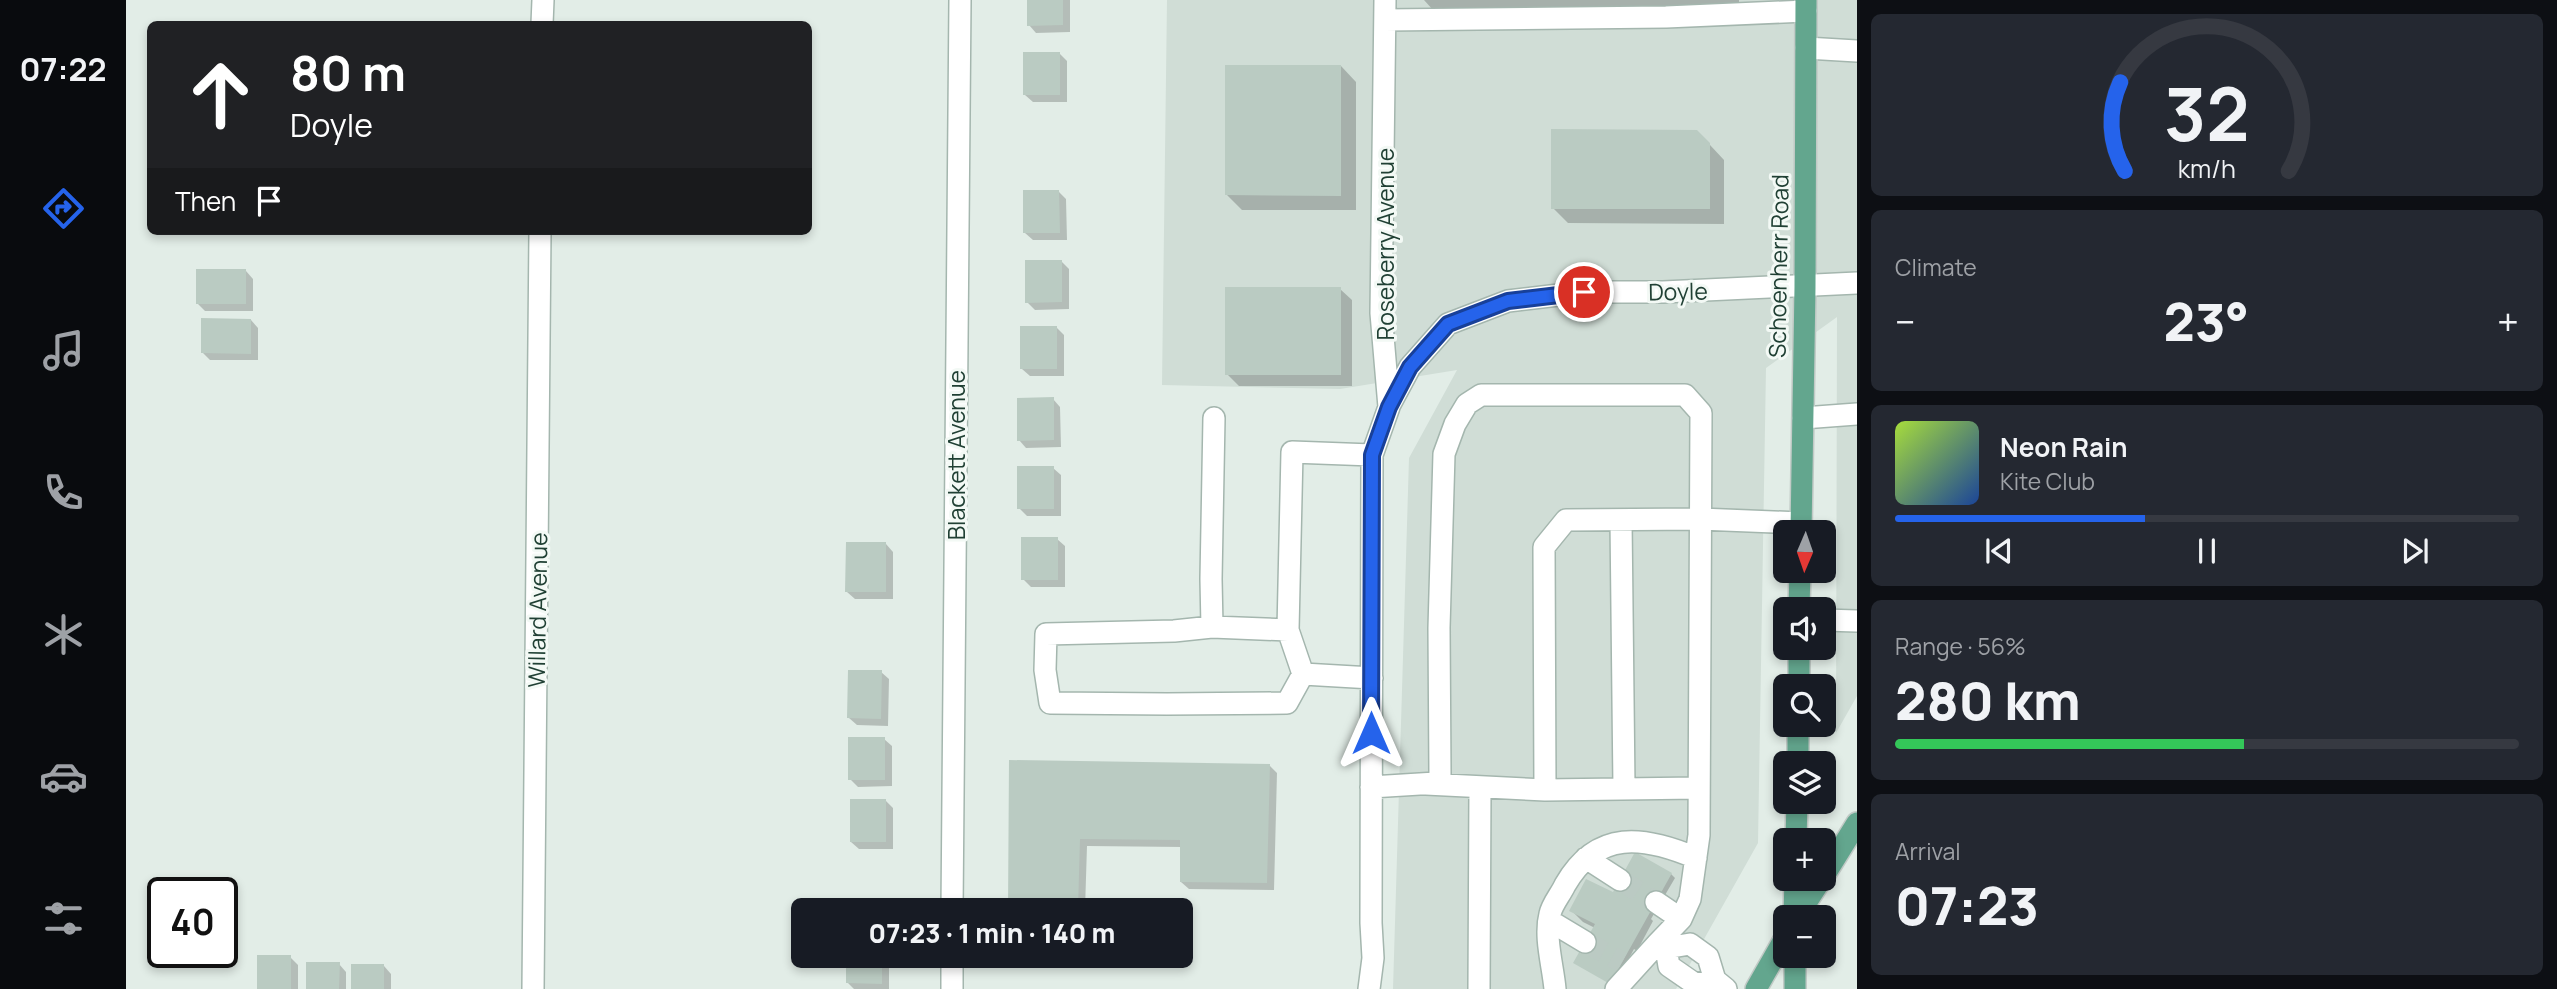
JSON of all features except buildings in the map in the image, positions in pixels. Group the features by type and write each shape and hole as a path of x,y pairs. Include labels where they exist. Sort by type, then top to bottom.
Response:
{"main road":[{"name":"Schoenherr Road","path":"1801,520 1806,5"},
{"path":"1836,859 1855,833"},
{"path":"1756,989 1773,959"},
{"path":"1795,968 1795,989"}],"street":[{"path":"542,21 543,0"},
{"name":"Blackett Avenue","path":"952,898 960,0"},
{"path":"1385,10 1654,17 1806,5"},
{"name":"Roseberry Avenue","path":"1369,989 1373,958 1372,455 1389,407 1381,313 1385,10"},
{"path":"1806,48 1857,51"},
{"name":"Willard Avenue","path":"533,989 540,235"},
{"name":"Doyle","path":"1389,407 1410,367 1448,324 1508,301 1584,292 1805,287 1857,283"},
{"path":"1371,787 1436,783 1440,775 1439,628 1444,454 1455,424 1467,404 1481,395 1685,395 1701,413 1699,835 1690,899 1681,919 1661,946 1630,965 1616,989"},
{"path":"1803,418 1857,414"},
{"path":"1212,627 1214,418"},
{"path":"1288,630 1212,627 1174,631 1046,634 1045,670 1050,702 1287,702 1303,674 1288,630 1292,452 1372,455"},
{"path":"1545,790 1544,547 1566,520 1700,519 1773,526"},
{"path":"1621,520 1624,788"},
{"path":"1836,620 1857,621"},
{"path":"1303,674 1372,678"},
{"path":"1426,784 1545,790 1698,788"},
{"path":"1479,786 1479,989"},
{"path":"1555,989 1549,938 1550,913 1568,880 1586,858 1602,846 1621,841 1671,848 1696,858"},
{"path":"1586,858 1620,880"},
{"path":"1656,902 1681,919"},
{"path":"1550,921 1585,942"},
{"path":"1690,944 1708,957 1720,984 1695,984 1669,966 1661,946 1690,944"},
{"path":"951,989 952,968"}],"shaded area":[{"path":"1167,0 1857,0 1857,696 1836,733 1837,317 1766,368 1758,843 1676,989 1393,989 1409,458 1457,370 1340,389 1162,385"}],"tunnel":[{"path":"1620,880 1656,902"},
{"path":"1585,942 1622,962"}],"route":[{"path":"1371,733 1372,455 1389,407 1410,367 1448,324 1508,301 1584,292"}]}
